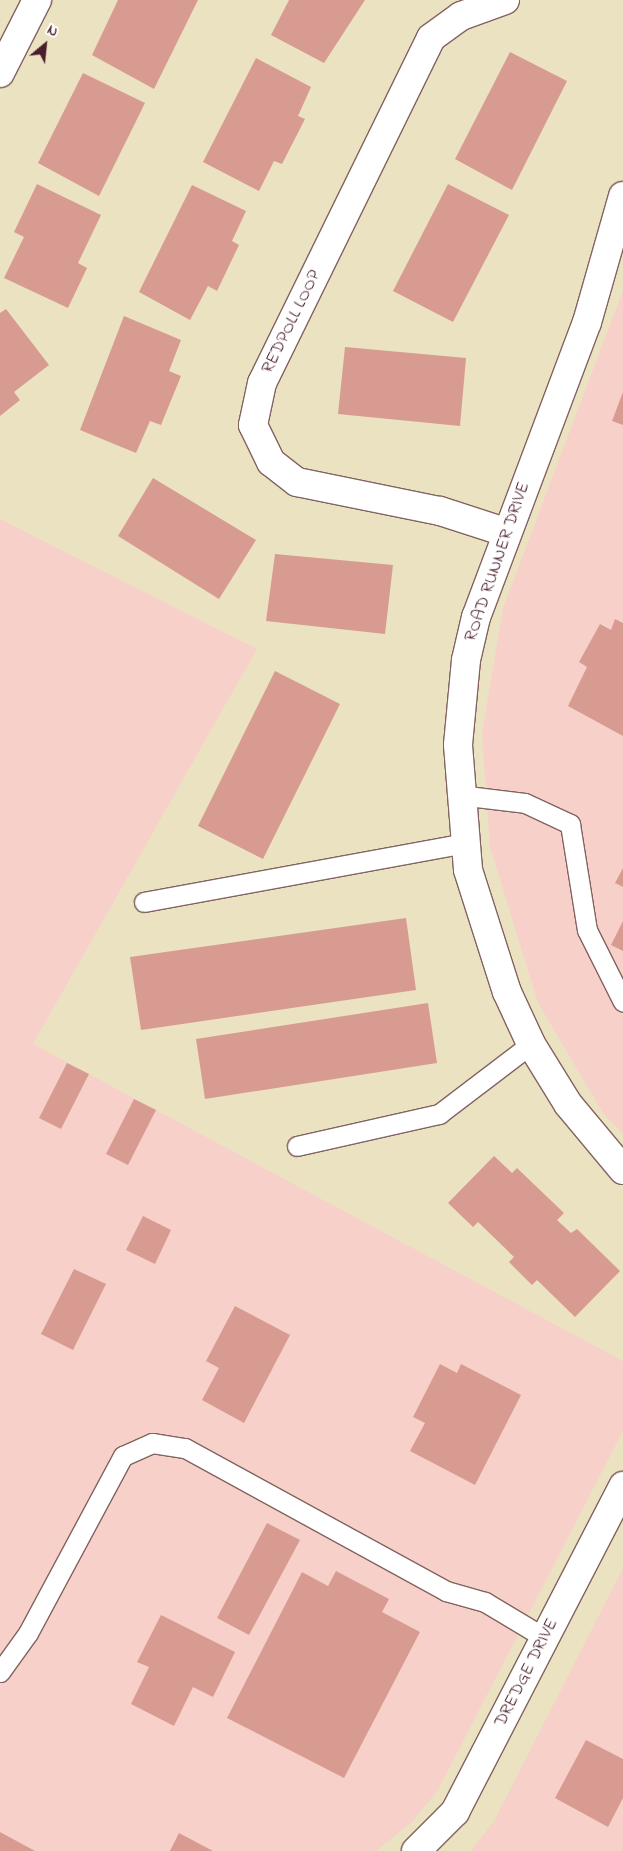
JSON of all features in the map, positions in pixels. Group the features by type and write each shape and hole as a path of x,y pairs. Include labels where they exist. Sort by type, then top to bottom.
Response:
{"street":[{"path":"0,73 37,0"},
{"name":"REDPOLL LOOP","path":"505,0 461,16 431,38 262,383 253,425 271,462 298,482 440,511 505,532"},
{"name":"ROAD RUNNER DRIVE","path":"623,196 587,322 505,532 466,660 458,745 459,794 464,843 478,912 531,1044 568,1104 623,1170"},
{"name":"DREDGE DRIVE","path":"416,1851 455,1812 623,1486"}],"lane":[{"path":"459,794 525,803 570,824 587,930 623,1002"},
{"path":"144,902 464,843"},
{"path":"297,1146 438,1114 531,1044"},
{"path":"0,1672 28,1633 123,1456 152,1443 185,1448 446,1591 484,1602 545,1638"}],"shaded area":[{"path":"623,290 623,1134 603,1113 538,1003 490,847 482,733 503,608"},
{"path":"0,519 257,649 33,1044 623,1361 623,1431 438,1790 412,1822 376,1851 0,1851"},
{"path":"623,1568 623,1851 471,1851 494,1821"}],"building":[{"path":"118,0 198,0 154,89 92,55"},
{"path":"289,0 365,0 324,63 271,35"},
{"path":"510,52 567,81 512,190 455,159"},
{"path":"256,58 311,87 298,116 305,119 282,164 274,161 259,191 203,162"},
{"path":"83,73 145,103 99,196 38,163"},
{"path":"37,184 101,215 78,263 87,268 68,308 4,278 24,237 14,232"},
{"path":"448,184 509,215 453,322 393,291"},
{"path":"192,185 246,211 232,241 239,245 217,291 208,286 190,320 139,292"},
{"path":"6,309 49,365 14,392 20,400 0,416 0,313"},
{"path":"124,316 181,340 169,371 181,376 161,425 150,421 136,453 80,430"},
{"path":"345,347 466,358 460,426 338,414"},
{"path":"623,392 623,425 612,421"},
{"path":"153,478 256,540 219,599 118,536"},
{"path":"275,554 393,565 385,634 266,621"},
{"path":"615,619 623,623 623,736 568,706 587,667 579,662 600,624 611,630"},
{"path":"275,671 340,704 263,859 198,826"},
{"path":"623,868 623,887 615,883"},
{"path":"406,918 416,990 141,1030 130,957"},
{"path":"623,921 623,951 611,945"},
{"path":"428,1003 437,1063 205,1099 196,1039"},
{"path":"67,1063 89,1074 61,1129 39,1118"},
{"path":"134,1099 156,1110 128,1165 106,1154"},
{"path":"494,1156 512,1173 517,1168 564,1213 557,1220 571,1233 577,1229 620,1271 575,1317 537,1280 532,1285 509,1262 514,1257 478,1222 473,1227 448,1203"},
{"path":"143,1216 171,1230 155,1264 126,1250"},
{"path":"74,1269 106,1284 73,1350 41,1334"},
{"path":"235,1306 290,1335 244,1423 202,1400 219,1368 206,1361"},
{"path":"440,1364 457,1373 461,1364 521,1395 475,1485 410,1451 425,1423 413,1417"},
{"path":"267,1523 300,1540 249,1635 217,1618"},
{"path":"336,1571 389,1599 382,1612 420,1632 344,1778 227,1718 302,1572 328,1586"},
{"path":"161,1615 235,1652 213,1697 193,1687 174,1726 131,1704 149,1667 137,1662"},
{"path":"586,1740 623,1759 623,1798 608,1827 555,1798"},
{"path":"0,1832 35,1851 0,1851"},
{"path":"179,1833 213,1851 170,1851"}]}
